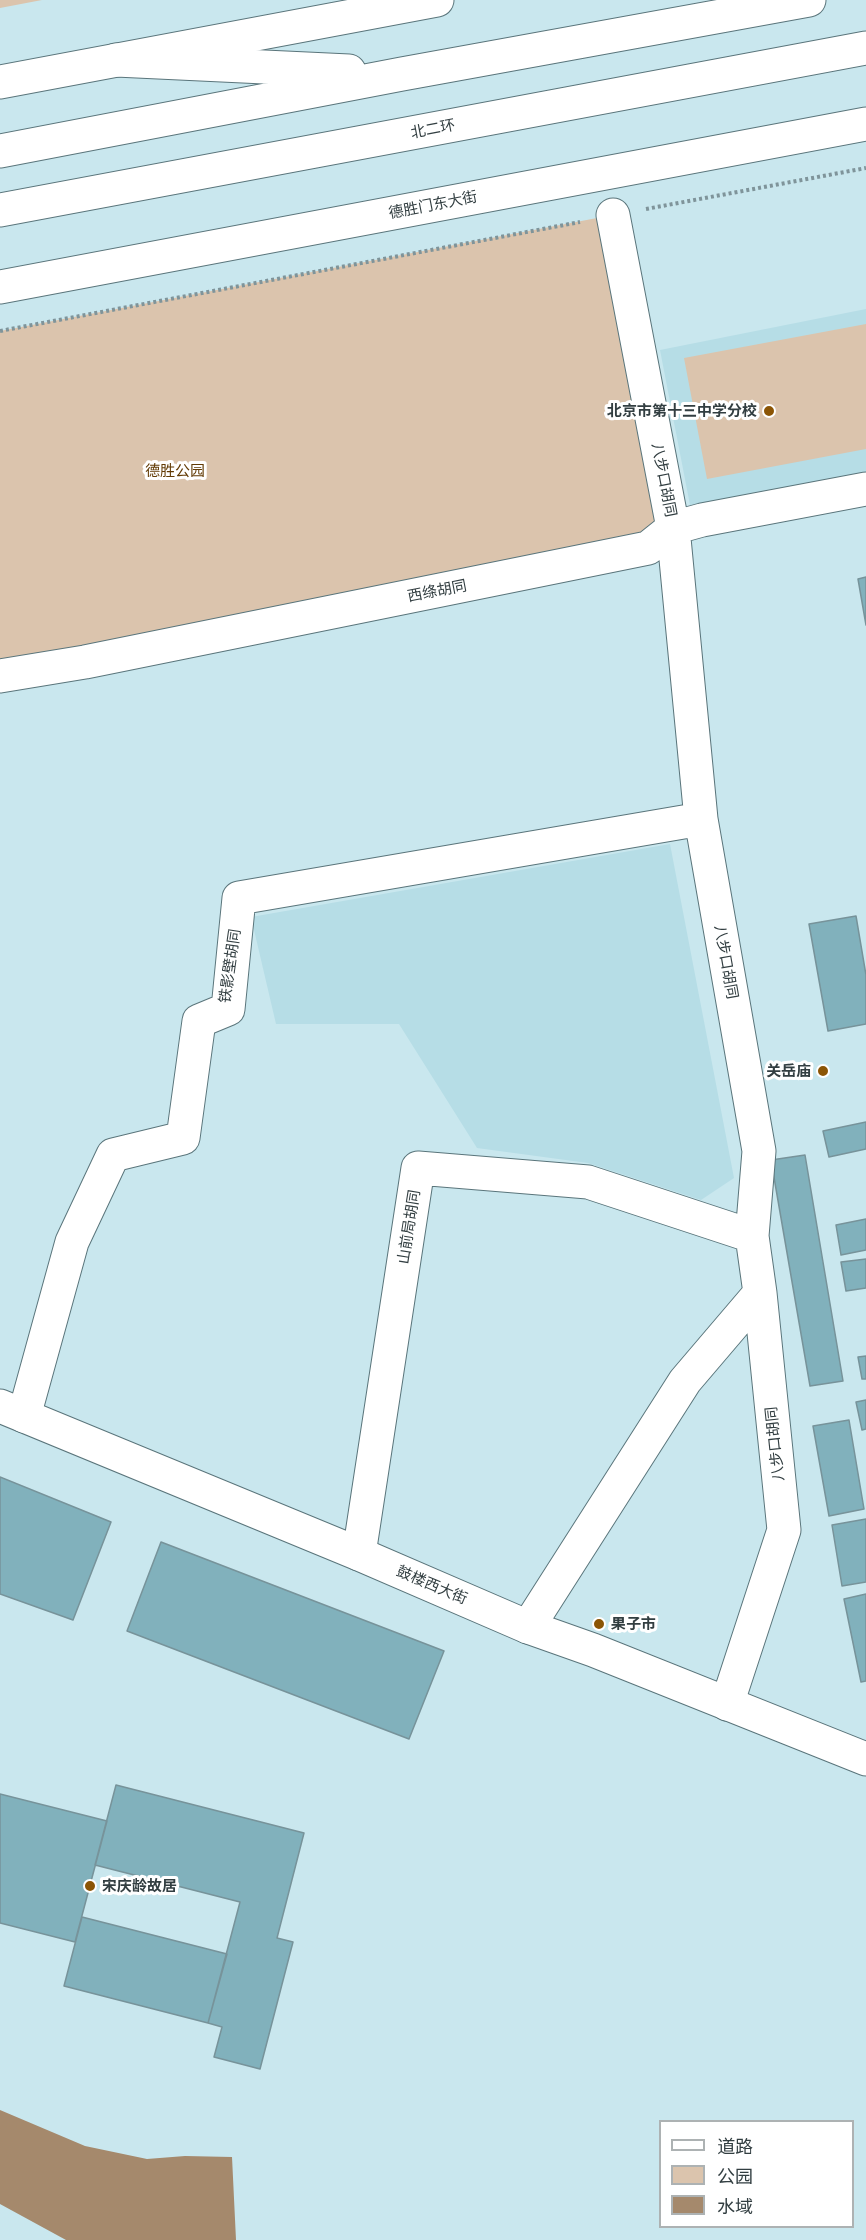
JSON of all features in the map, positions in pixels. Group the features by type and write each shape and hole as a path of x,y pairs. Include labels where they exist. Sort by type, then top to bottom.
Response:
{"main road":[{"path":"0,82 437,0"},
{"path":"0,151 402,74 809,0"},
{"name":"北二环","path":"0,210 866,48"},
{"path":"116,60 402,74"},
{"name":"德胜门东大街","path":"0,286 866,124"},
{"name":"八步口胡同","path":"613,215 673,528 701,819 759,1151 752,1236 784,1530 727,1704"},
{"name":"西绦胡同","path":"0,676 109,657 648,548 673,528 702,520 866,489"},
{"name":"铁影壁胡同","path":"12,1411 72,1242 113,1155 183,1138 199,1021 228,1009 239,898 701,819"},
{"name":"山前局胡同","path":"359,1554 418,1168 588,1182 752,1236"},
{"path":"528,1627 684,1381 760,1293"},
{"name":"鼓楼西大街","path":"12,1411 359,1554 528,1627 593,1650 866,1759"}],"path":[{"path":"0,331 866,168"}],"shaded area":[{"name":"北京市第十三中学分校","path":"866,309 866,472 690,505 660,350"},
{"path":"670,844 734,1178 701,1200 588,1163 477,1148 399,1024 276,1024 251,917"}],"green space":[{"path":"0,0 42,0 0,8"},
{"name":"德胜公园","path":"613,215 673,528 0,676 0,331"},
{"name":"北京市第十三中学分校","path":"866,324 866,449 707,479 684,358"}],"water":[{"path":"0,2110 85,2146 147,2159 185,2156 232,2157 236,2240 66,2240 0,2204"}],"building":[{"path":"866,577 866,625 858,579"},
{"path":"856,916 866,975 866,1024 828,1031 809,924"},
{"path":"866,1122 866,1149 829,1157 823,1131"},
{"path":"805,1155 843,1381 810,1386 771,1160"},
{"path":"866,1219 866,1250 841,1255 836,1225"},
{"path":"866,1259 866,1288 846,1291 841,1262"},
{"path":"866,1356 866,1379 862,1379 858,1357"},
{"path":"866,1400 866,1429 862,1430 856,1402"},
{"path":"849,1420 864,1509 829,1516 813,1426"},
{"path":"0,1477 111,1522 73,1620 0,1594"},
{"path":"866,1519 866,1582 842,1586 832,1525"},
{"path":"161,1542 444,1651 409,1739 127,1631"},
{"path":"866,1594 866,1681 861,1682 844,1599"},
{"path":"116,1785 304,1833 277,1938 293,1942 260,2069 214,2057 222,2027 208,2023 240,1902 95,1865"},
{"path":"0,1794 107,1821 75,1942 0,1923"},
{"path":"82,1917 227,1954 208,2023 64,1986"}],"place":[{"name":"北京市第十三中学分校","path":"769,411"},
{"name":"关岳庙","path":"823,1071"},
{"name":"果子市","path":"599,1624"},
{"name":"宋庆龄故居","path":"90,1886"}]}
